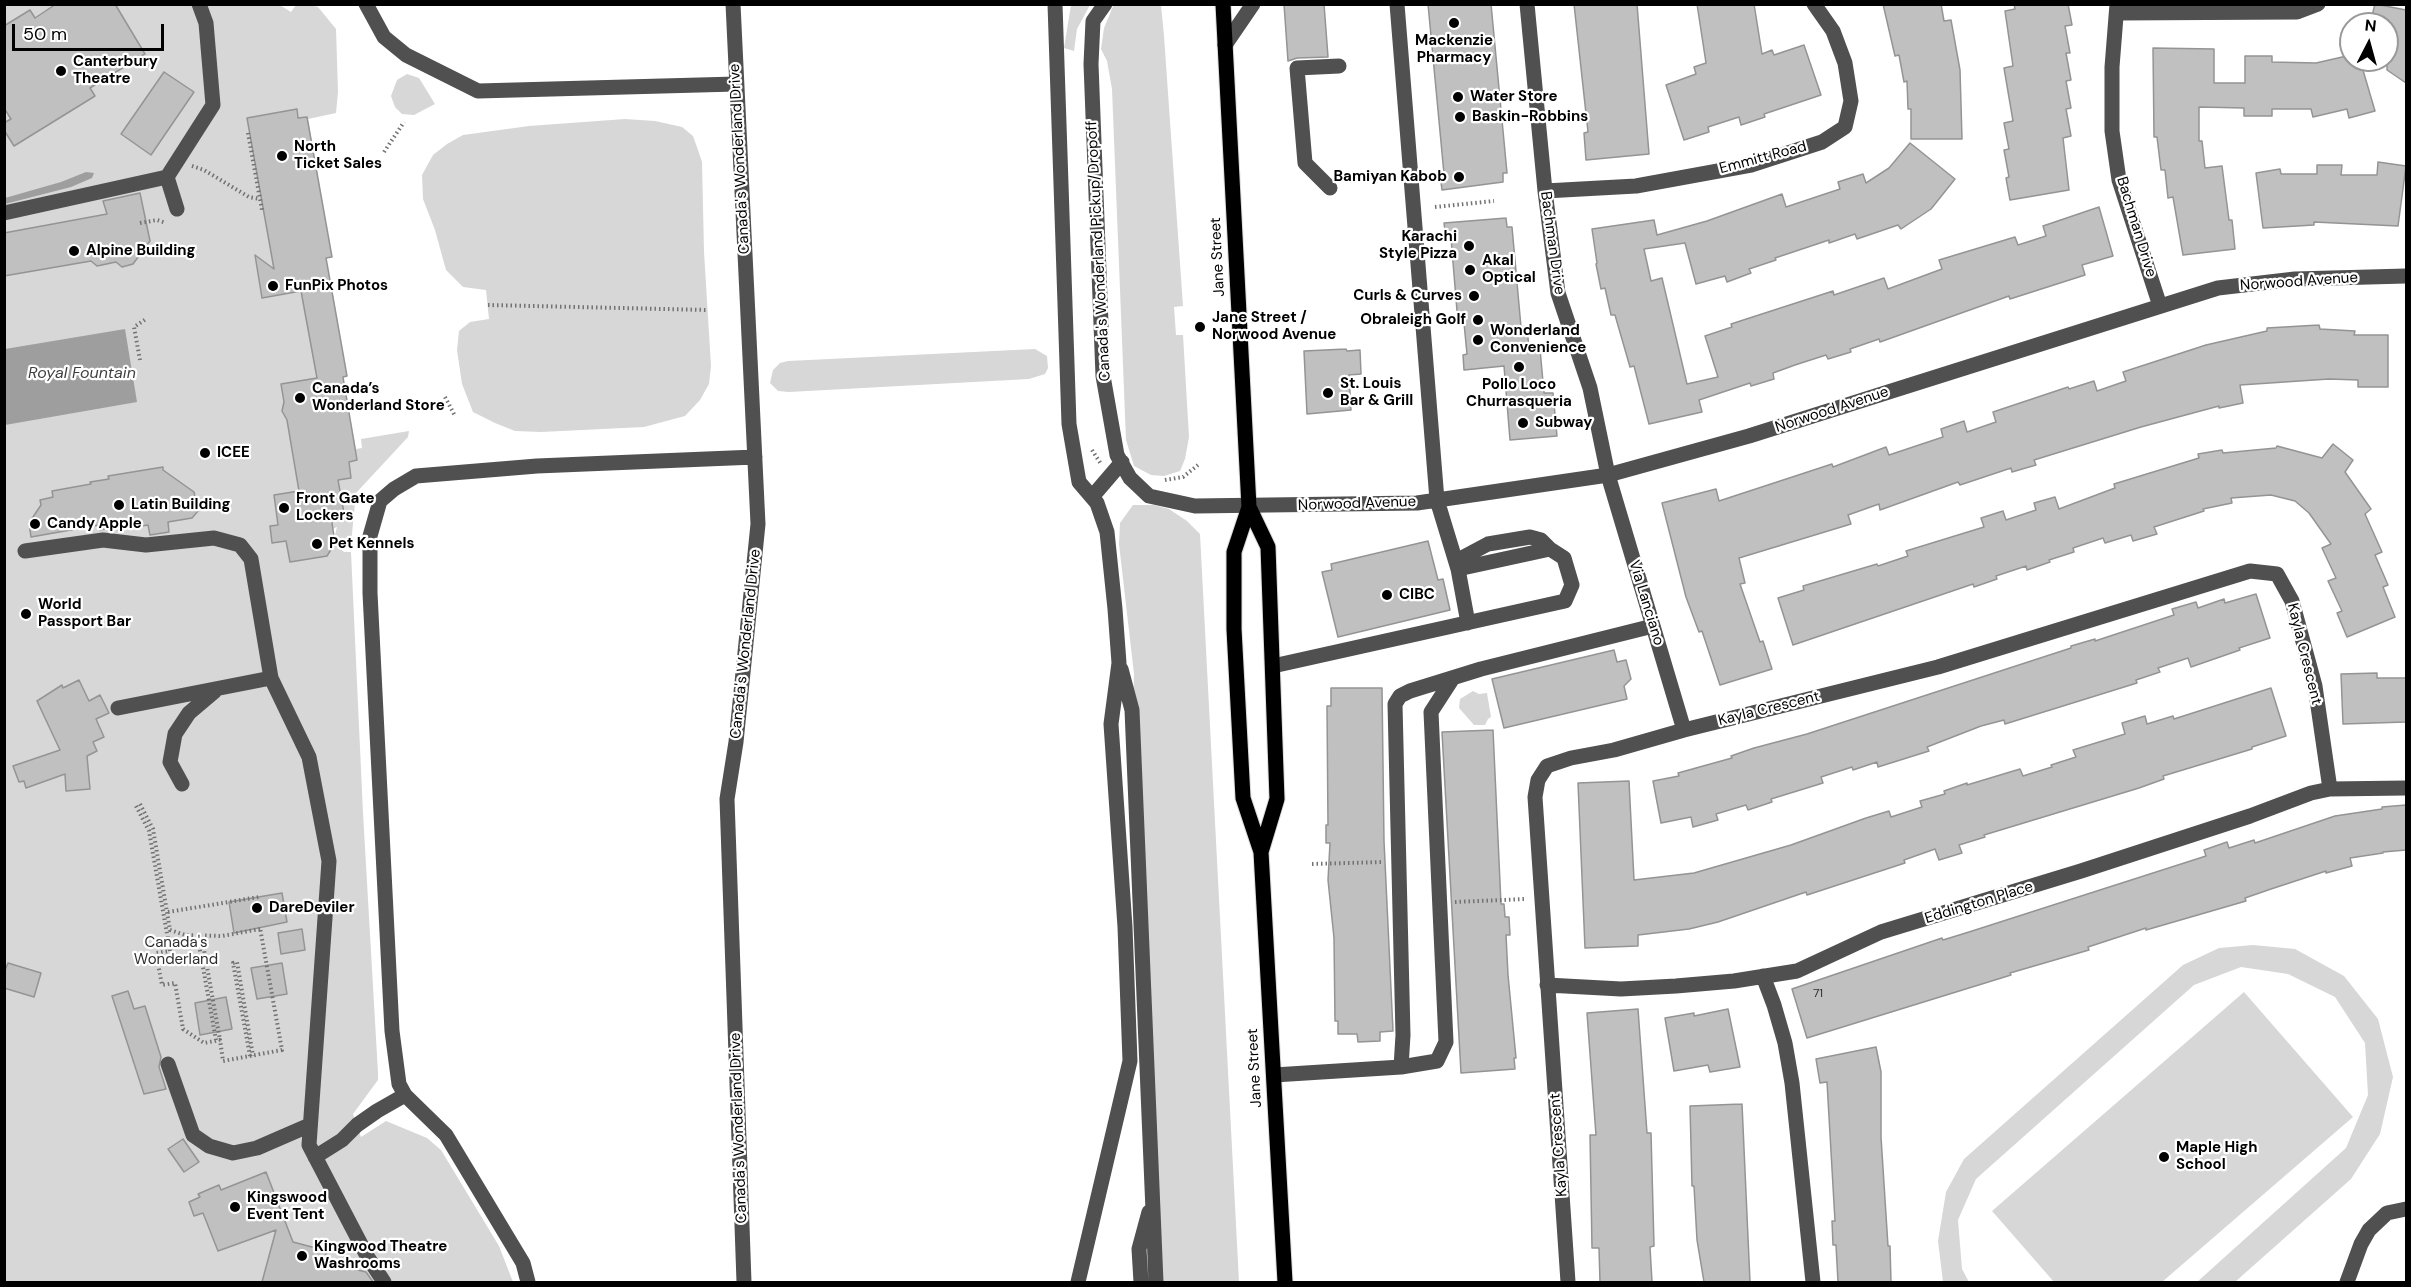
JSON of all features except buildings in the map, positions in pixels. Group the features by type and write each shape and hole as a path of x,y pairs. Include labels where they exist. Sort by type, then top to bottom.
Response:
{"main road":[{"name":"Jane Street","path":"1223,4 1249,507 1234,552 1234,629 1243,798 1261,852 1285,1282"},
{"name":"Jane Street","path":"1249,507 1268,547 1273,666 1277,799 1261,852"}],"street":[{"path":"173,216 167,177 213,105 206,23 199,4"},
{"path":"366,4 384,37 406,55 478,91 736,84"},
{"name":"Canada's Wonderland Drive","path":"733,4 758,524 736,742 727,799 744,1282"},
{"path":"1055,4 1069,424 1079,482 1097,503 1107,532 1119,663 1132,710 1156,1282"},
{"name":"Canada's Wonderland Pickup/Dropoff","path":"1105,4 1093,21 1091,64 1103,376 1117,455 1130,478 1149,496 1195,506 1249,507"},
{"path":"1225,45 1253,4"},
{"path":"1397,4 1437,500 1457,565 1468,623"},
{"name":"Bachman Drive","path":"1527,4 1545,191 1558,294 1590,388 1608,475"},
{"name":"Emmitt Road","path":"1545,191 1636,186 1751,165 1822,142 1845,127 1851,100 1845,63 1833,31 1814,4"},
{"path":"2117,9 2296,12 2318,4"},
{"name":"Bachman Drive","path":"2117,9 2112,67 2114,141 2120,180 2160,306"},
{"path":"1330,188 1305,163 1297,68 1339,66"},
{"path":"4,213 167,177"},
{"name":"Norwood Avenue","path":"1249,507 1417,503 1608,475 1749,436 2218,288 2295,279 2406,276"},
{"path":"528,1282 523,1263 446,1135 405,1095 399,1084 392,1031 370,593 370,536 380,501 394,489 416,476 537,466 755,457"},
{"path":"1092,497 1122,462"},
{"name":"Via Lanciano","path":"1608,475 1684,730"},
{"path":"25,551 103,540 146,545 214,538 240,545 251,559 271,678 309,757 328,861 309,1145 367,1256 384,1282"},
{"path":"1273,666 1565,601 1572,585 1564,558 1550,549 1457,565"},
{"name":"Kayla Crescent","path":"1568,1282 1535,797 1538,780 1547,766 1571,758 1614,750 1684,730 1938,667 2250,571 2277,574 2292,601 2315,686 2330,789"},
{"path":"1401,1067 1403,1035 1395,704 1400,696 1453,678 1653,626"},
{"path":"1078,1282 1130,1061 1125,927 1111,724 1119,663"},
{"path":"118,708 271,678"},
{"path":"1274,1075 1401,1067 1437,1061 1446,1041 1431,712 1453,678"},
{"path":"182,784 170,762 175,734 189,712 218,689"},
{"name":"Eddington Place","path":"1547,985 1632,988 1734,981 1797,971 1881,932 2081,872 2250,816 2311,793 2330,789 2406,788"},
{"path":"1763,976 1785,1043 1792,1083 1813,1282"},
{"path":"168,1065 193,1135 209,1146 233,1153 257,1148 310,1125"},
{"path":"315,1156 342,1140 357,1125 377,1111 405,1095"},
{"path":"1131,1282 1153,1196"},
{"path":"2347,1282 2361,1244 2369,1230 2387,1213 2406,1209"},
{"path":"1139,1249 1141,1282"}],"path":[{"path":"384,153 404,122"},
{"path":"248,133 262,210"},
{"path":"177,162 204,170 249,197 260,199"},
{"path":"1435,207 1494,201"},
{"path":"140,223 173,216"},
{"path":"488,305 708,310"},
{"path":"140,360 134,327 146,319"},
{"path":"445,397 454,416"},
{"path":"1158,479 1169,481 1183,477 1198,465"},
{"path":"218,1040 203,944 199,945 218,1040 223,1061 282,1050 260,928 222,936 185,935 170,930 153,829 138,805 149,831 170,951 156,953 162,985 175,982 183,1029 204,1043 218,1040"},
{"path":"1312,864 1399,861"},
{"path":"167,912 259,897"},
{"path":"1439,903 1542,898"},
{"path":"237,962 252,1056 233,963 237,962"}],"green space":[{"name":"Canada's Wonderland","path":"278,4 291,12 296,5 318,7 336,29 338,92 336,113 308,119 332,257 323,259 327,284 331,283 347,376 343,377 356,449 362,448 361,439 409,431 408,437 356,493 351,544 343,544 334,539 337,527 288,548 290,562 327,556 335,543 344,552 351,552 378,1073 378,1080 353,1114 361,1137 386,1121 427,1138 441,1150 499,1246 513,1282 5,1282 5,5"},
{"path":"1114,4 1161,5 1183,306 1174,307 1176,335 1183,335 1189,437 1180,471 1164,476 1151,475 1134,466 1126,440 1112,89 1107,61 1101,49 1104,28"},
{"path":"1071,5 1090,5 1077,29 1074,51 1064,48"},
{"path":"407,74 419,78 435,104 414,115 402,114 395,107 391,96 397,80"},
{"path":"625,119 655,121 682,127 693,136 702,162 704,252 711,366 709,384 700,400 685,416 644,427 541,432 515,431 473,412 462,384 457,350 459,331 470,322 489,319 486,290 463,287 446,270 435,230 423,199 422,175 433,155 463,135 529,126"},
{"path":"1035,349 1047,356 1048,368 1045,374 1029,379 789,392 778,391 770,383 773,370 780,363 788,361"},
{"path":"1133,505 1154,505 1169,509 1187,521 1200,534 1239,1282 1160,1282 1133,711 1134,674 1119,544 1120,523"},
{"path":"1473,691 1479,694 1487,693 1491,717 1485,725 1474,725 1459,708 1460,699"},
{"path":"2253,945 2295,949 2344,976 2378,1019 2393,1077 2380,1134 2351,1179 2235,1282 2197,1282 2346,1148 2368,1095 2365,1043 2335,997 2288,974 2241,967 2194,985 1976,1179 1958,1220 1962,1269 1969,1282 1943,1282 1938,1241 1946,1192 1964,1159 2183,965 2219,948"},
{"path":"2244,992 2353,1117 2162,1282 2054,1282 1992,1211"}],"water":[{"path":"86,172 94,173 92,178 71,187 5,204 5,198 61,182"},
{"name":"Royal Fountain","path":"125,329 137,402 5,425 5,349"}],"place":[{"name":"Mackenzie Pharmacy","path":"1454,23"},
{"name":"Canterbury Theatre","path":"61,71"},
{"name":"Water Store","path":"1458,97"},
{"name":"Baskin-Robbins","path":"1460,117"},
{"name":"North Ticket Sales","path":"282,156"},
{"name":"Bamiyan Kabob","path":"1459,177"},
{"name":"Karachi Style Pizza","path":"1469,246"},
{"name":"Alpine Building","path":"74,251"},
{"name":"Akal Optical","path":"1470,270"},
{"name":"FunPix Photos","path":"273,286"},
{"name":"Curls & Curves","path":"1474,296"},
{"name":"Obraleigh Golf","path":"1478,320"},
{"name":"Jane Street / Norwood Avenue","path":"1200,327"},
{"name":"Wonderland Convenience","path":"1478,340"},
{"name":"Pollo Loco Churrasqueria","path":"1519,367"},
{"name":"St. Louis Bar & Grill","path":"1328,393"},
{"name":"Canada’s Wonderland Store","path":"300,398"},
{"name":"Subway","path":"1523,423"},
{"name":"ICEE","path":"205,453"},
{"name":"Latin Building","path":"119,505"},
{"name":"Front Gate Lockers","path":"284,508"},
{"name":"Candy Apple","path":"35,524"},
{"name":"Pet Kennels","path":"317,544"},
{"name":"CIBC","path":"1387,595"},
{"name":"World Passport Bar","path":"26,614"},
{"name":"DareDeviler","path":"257,908"},
{"name":"Maple High School","path":"2164,1157"},
{"name":"Kingswood Event Tent","path":"235,1207"},
{"name":"Kingwood Theatre Washrooms","path":"302,1256"}]}
